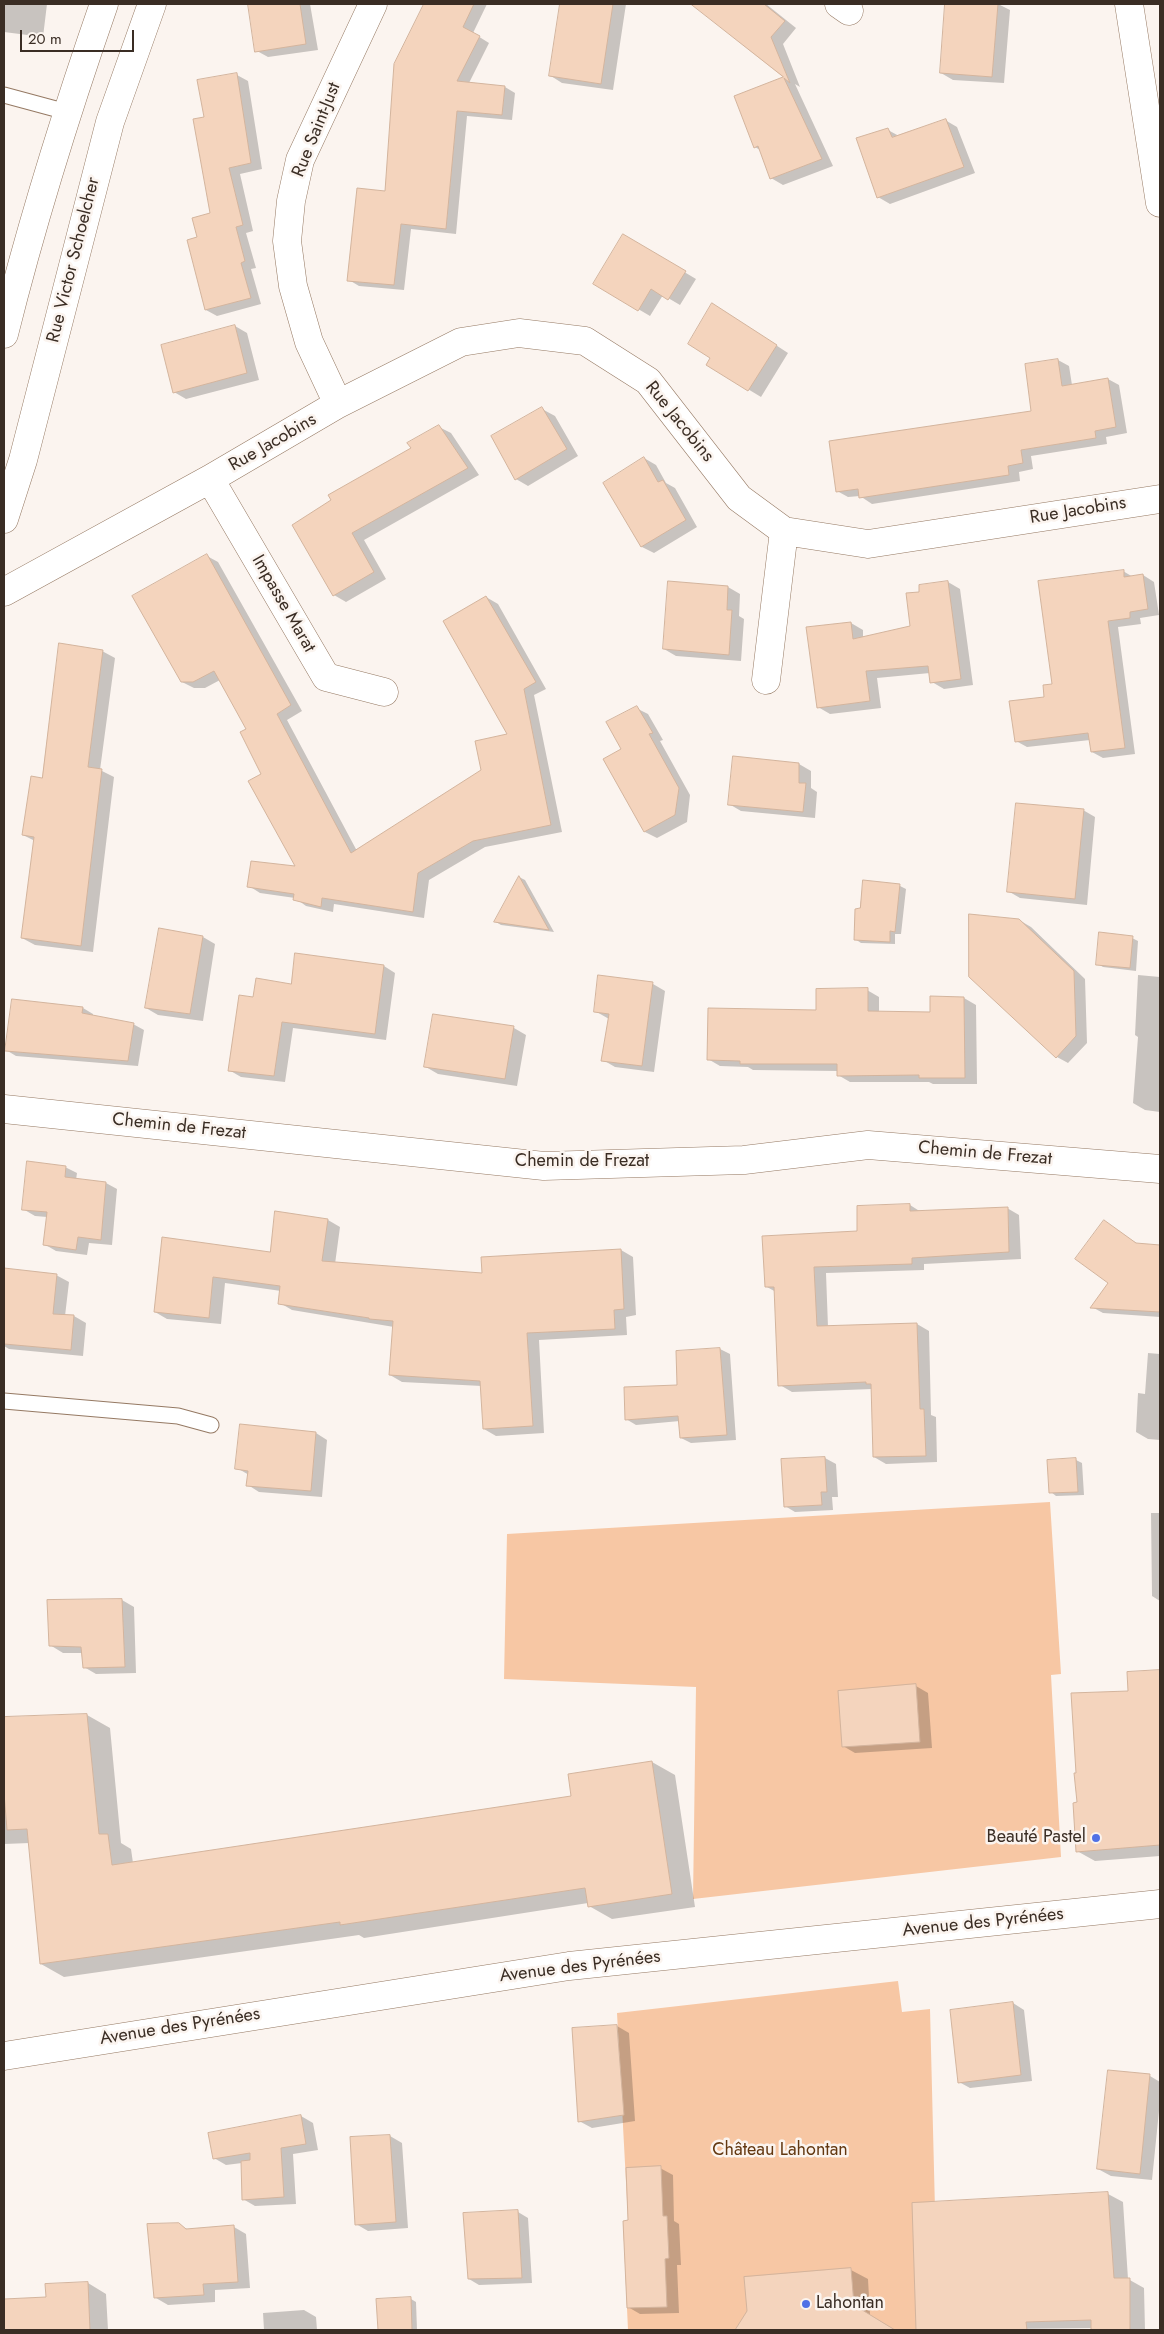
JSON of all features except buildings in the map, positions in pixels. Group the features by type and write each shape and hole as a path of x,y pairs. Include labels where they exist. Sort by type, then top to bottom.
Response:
{"street":[{"path":"4,334 21,265 67,112 104,4"},
{"name":"Rue Victor Schoelcher","path":"4,519 23,460 110,122 152,4"},
{"name":"Rue Saint-Just","path":"338,404 309,342 293,286 287,240 291,201 300,160 373,4"},
{"path":"1129,4 1160,203"},
{"name":"Rue Jacobins","path":"4,592 210,479 338,404 461,342 519,332 585,342 648,381 739,498 784,531 868,544 1160,499"},
{"name":"Impasse Marat","path":"210,479 326,677 384,692"},
{"path":"766,680 784,531"},
{"name":"Chemin de Frezat","path":"4,1109 544,1166 744,1160 868,1145 1160,1169"},
{"name":"Avenue des Pyrénées","path":"4,2051 569,1966 1160,1904"}],"lane":[{"path":"4,95 67,112"},
{"path":"4,1401 178,1416 211,1425"}],"green space":[{"path":"1050,1502 1061,1674 1051,1675 1061,1857 693,1899 696,1687 504,1679 507,1534"},
{"name":"Château Lahontan","path":"898,1981 902,2012 930,2009 938,2330 628,2330 623,2221 628,2220 617,2013"}],"place":[{"name":"Beauté Pastel","path":"1096,1838"},
{"name":"Lahontan","path":"806,2304"}]}
